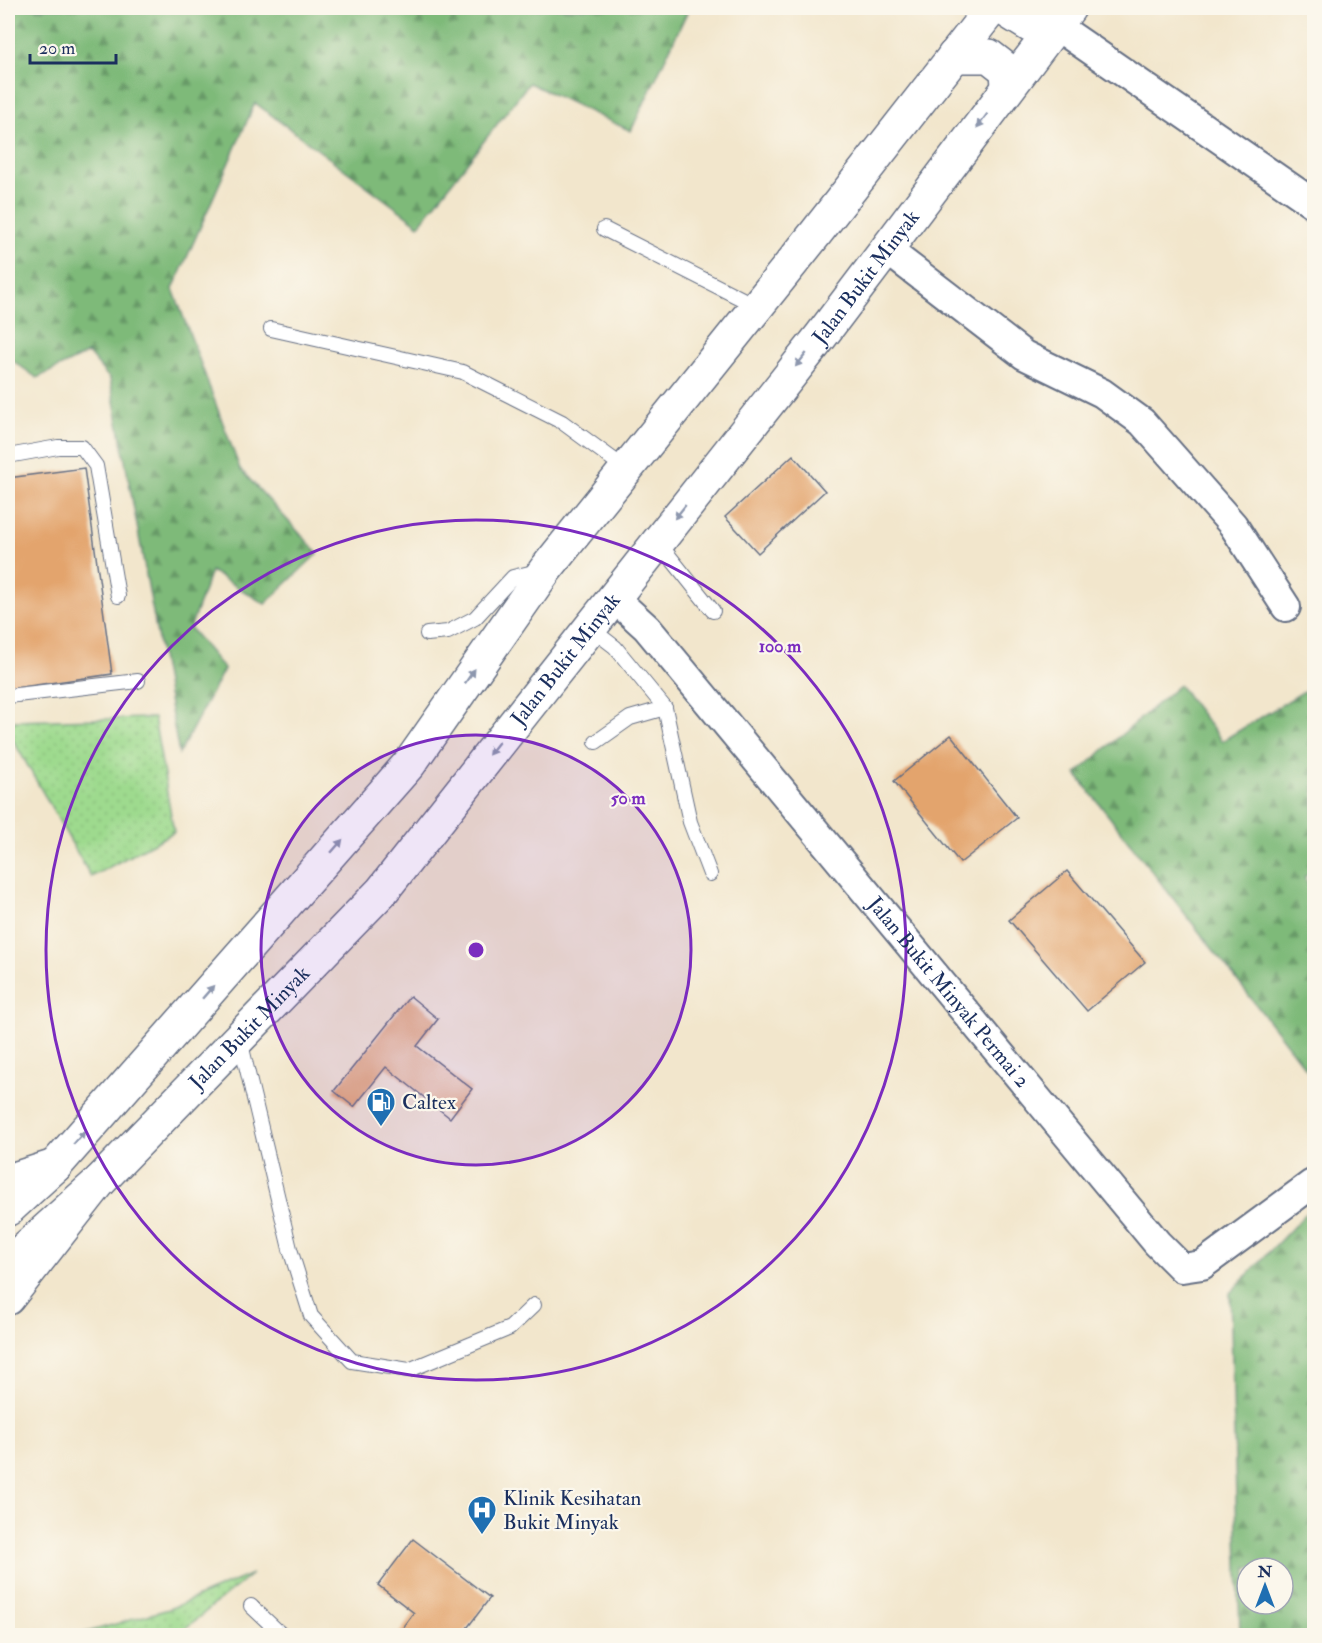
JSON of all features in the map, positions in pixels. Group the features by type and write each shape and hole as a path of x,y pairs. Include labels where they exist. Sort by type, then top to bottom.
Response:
{"main road":[{"path":"8,1209 55,1166 410,763 546,569 992,8"},
{"path":"1009,8 1010,13 1031,26 1062,16"},
{"name":"Jalan Bukit Minyak","path":"8,1263 99,1182 178,1098 240,1040 382,891 657,540 821,336 1062,16"},
{"path":"954,56 989,56 1007,70 1008,87"},
{"path":"8,1181 55,1166"},
{"path":"8,1298 99,1182"}],"street":[{"path":"1062,16 1314,204"},
{"path":"886,249 1024,355 1102,393 1142,422 1233,525 1286,607"},
{"name":"Jalan Bukit Minyak Permai 2","path":"613,597 647,628 1157,1243 1182,1268 1202,1265 1312,1184"}],"lane":[{"path":"604,228 756,306"},
{"path":"271,329 463,372 562,422 626,469"},
{"path":"8,456 58,447 82,447 96,466 118,596"},
{"path":"657,540 713,611"},
{"path":"427,634 448,632 475,618 513,577 546,569"},
{"path":"589,627 615,647 665,708 690,822 710,874"},
{"path":"8,696 138,681"},
{"path":"596,742 630,718 665,708"},
{"path":"240,1040 290,1249 311,1317 352,1361 409,1370 510,1328 534,1305"},
{"path":"251,1606 283,1635"}],"green space":[{"path":"8,8 689,8 631,131 529,83 419,225 255,103 173,289 240,469 318,553 265,604 211,571 190,628 224,669 179,754 110,379 88,353 37,378 8,357"},
{"path":"1179,685 1222,741 1314,685 1314,871 1304,877 1314,893 1314,1079 1076,774"},
{"path":"154,718 174,832 91,877 8,731 8,721"},
{"path":"1314,1205 1314,1635 1240,1635 1239,1616 1295,1616 1295,1556 1238,1556 1230,1293"},
{"path":"252,1574 177,1635 77,1635 169,1609"}],"building":[{"path":"793,455 825,491 758,553 725,517"},
{"path":"84,468 112,674 8,689 8,478"},
{"path":"951,735 1017,818 960,863 894,781"},
{"path":"1067,871 1145,962 1087,1011 1009,920"},
{"path":"410,996 438,1019 417,1046 472,1089 450,1118 386,1067 354,1107 334,1091"},
{"path":"413,1539 490,1598 461,1636 397,1636 414,1613 378,1585"}],"place":[{"name":"Caltex","path":"381,1128"},
{"name":"Klinik Kesihatan Bukit Minyak","path":"482,1536"}]}
